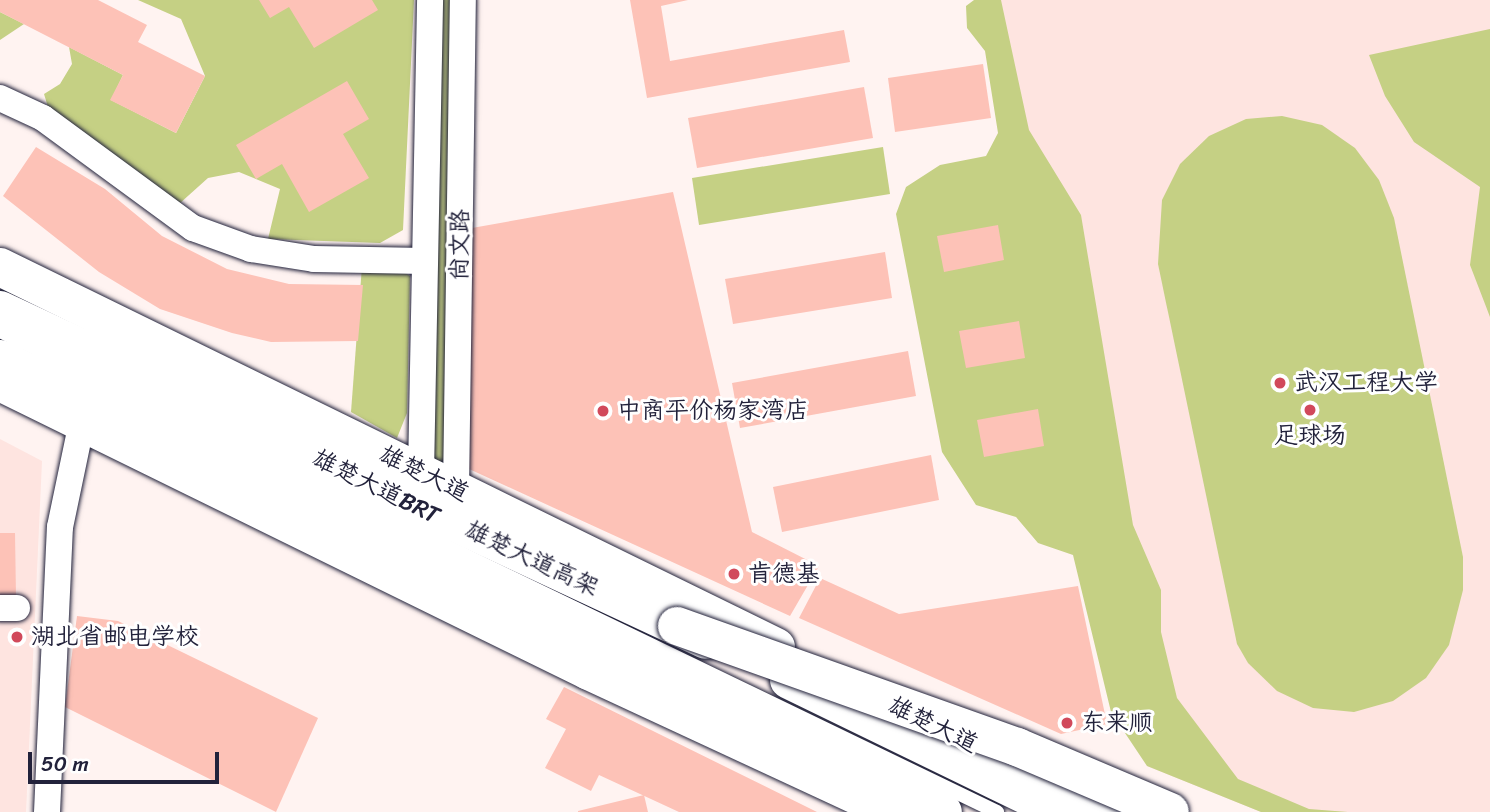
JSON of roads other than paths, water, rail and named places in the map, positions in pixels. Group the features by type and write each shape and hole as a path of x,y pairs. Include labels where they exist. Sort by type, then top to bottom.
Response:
{"main road":[{"name":"雄楚大道","path":"0,267 1111,812"},
{"name":"雄楚大道高架","path":"0,310 677,626 1061,812"},
{"name":"雄楚大道高架","path":"0,359 943,812"},
{"path":"0,382 589,671 892,812"},
{"path":"677,626 1017,747 1171,812"}],"street":[{"path":"421,473 429,0"},
{"name":"尚文路","path":"456,490 463,0"},
{"path":"0,98 43,118 193,228 251,249 314,259 425,261"},
{"path":"47,812 60,527 82,422"}],"lane":[{"name":"雄楚大道BRT","path":"0,331 997,812"}],"place":[{"name":"武汉工程大学","path":"1280,383"},
{"name":"足球场","path":"1310,410"},
{"name":"中商平价杨家湾店","path":"603,411"},
{"name":"肯德基","path":"734,574"},
{"name":"湖北省邮电学校","path":"17,637"},
{"name":"东来顺","path":"1067,723"}]}
